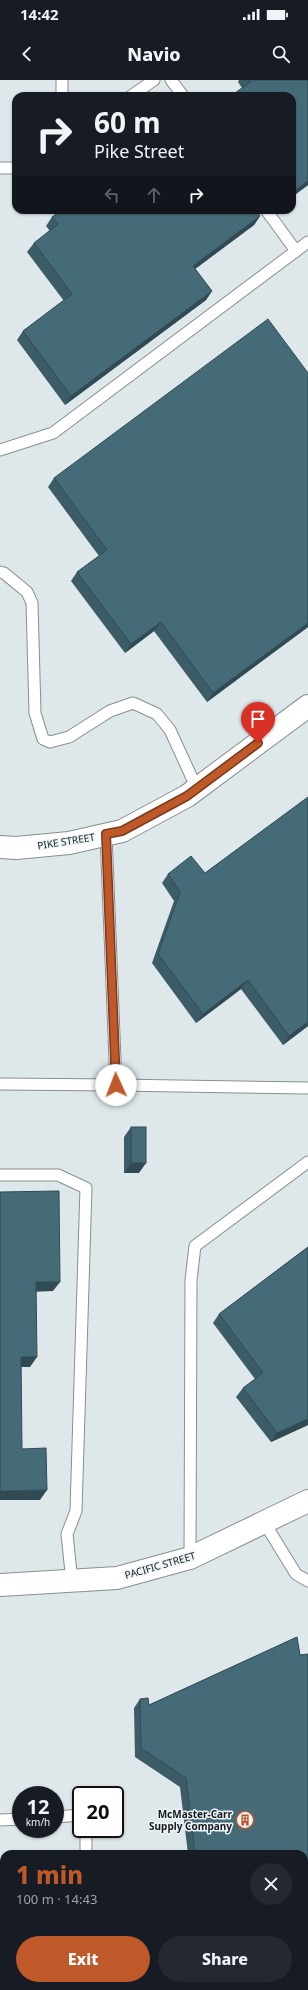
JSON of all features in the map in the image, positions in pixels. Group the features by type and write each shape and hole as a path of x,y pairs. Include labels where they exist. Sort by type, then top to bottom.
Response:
{"street":[{"name":"PIKE STREET","path":"0,847 16,848 69,842 122,831 187,796 308,706"},
{"name":"PACIFIC STREET","path":"0,1585 72,1582 117,1578 190,1558 308,1501"}],"lane":[{"path":"62,80 62,92"},
{"path":"137,92 154,80"},
{"path":"171,80 180,92"},
{"path":"0,168 12,168"},
{"path":"269,214 296,251"},
{"path":"0,450 53,433 308,242"},
{"path":"0,572 4,573 27,592 32,603 35,713 43,739 50,742 69,737 110,711 133,703 157,714 170,730 196,789"},
{"path":"106,834 116,1085"},
{"path":"0,1084 308,1088"},
{"path":"190,1558 191,1280 195,1246 308,1162"},
{"path":"0,1175 58,1175 86,1188 76,1511 67,1534 72,1582"},
{"path":"264,1522 296,1574 308,1581"},
{"path":"0,1820 12,1819"},
{"path":"86,1838 86,1850"}],"building":[{"path":"249,80 308,80 308,181 296,190 296,92 236,92 250,82"},
{"path":"56,214 259,214 260,216 193,266 212,291 71,396 23,331 72,294 34,243 58,224 52,217"},
{"path":"268,319 308,373 308,623 213,693 161,622 131,644 77,572 107,550 54,478"},
{"path":"308,797 308,1022 289,1036 248,980 203,1014 158,954 180,892 168,874 191,856 205,873"},
{"path":"131,1127 146,1127 146,1163 131,1163"},
{"path":"59,1191 60,1282 36,1282 37,1357 21,1357 22,1449 46,1448 47,1490 0,1491 0,1192"},
{"path":"308,1247 308,1419 277,1433 243,1388 263,1373 219,1314"},
{"name":"McMaster-Carr Supply Company","path":"297,1637 300,1655 308,1654 308,1850 195,1850 186,1778 141,1748 140,1699 148,1698 149,1705"}],"place":[{"name":"McMaster-Carr Supply Company","path":"245,1820"}],"route":[{"path":"116,1085 106,834 122,831 187,796 258,743"}]}
